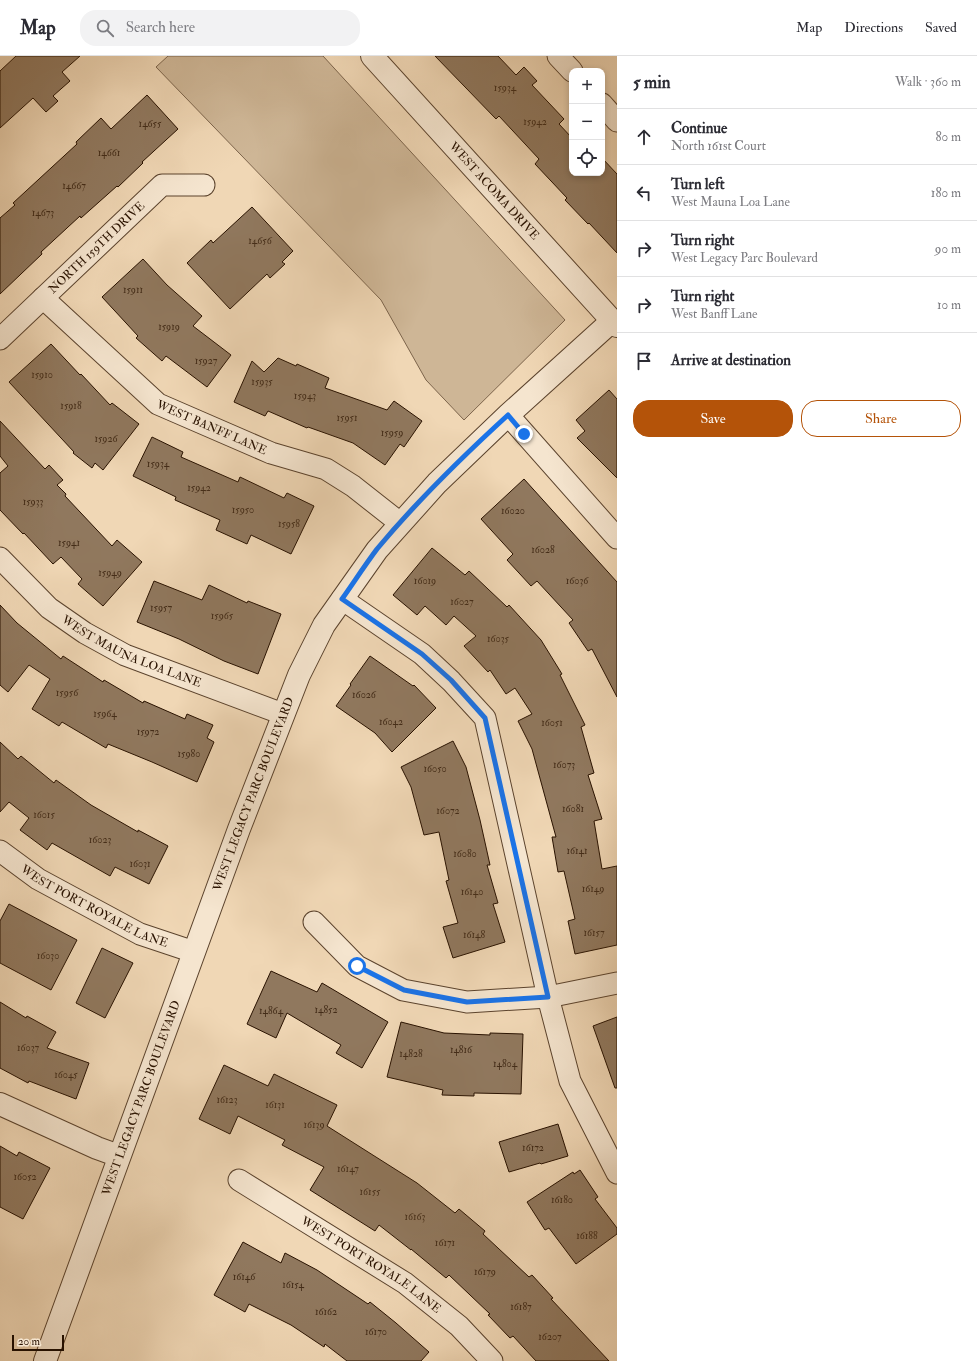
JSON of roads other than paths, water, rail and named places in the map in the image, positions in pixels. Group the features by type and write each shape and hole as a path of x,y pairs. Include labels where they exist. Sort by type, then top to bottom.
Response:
{"street":[{"name":"WEST ACOMA DRIVE","path":"372,56 615,323"},
{"path":"558,56 569,68"},
{"path":"605,107 617,121"},
{"name":"NORTH 159TH DRIVE","path":"0,339 162,185 204,185"},
{"name":"WEST BANFF LANE","path":"43,298 158,404 271,453 326,469 353,486 400,523"},
{"name":"WEST LEGACY PARC BOULEVARD","path":"45,1361 239,829 299,675 324,625 377,550 437,483 508,415 615,323"},
{"path":"508,415 617,538"},
{"name":"WEST MAUNA LOA LANE","path":"0,558 49,608 85,633 125,655 284,714"},
{"path":"342,599 422,654 451,680 485,718 548,997 570,1081 617,1173"},
{"name":"WEST PORT ROYALE LANE","path":"0,851 38,879 140,934 194,952"},
{"path":"314,922 357,966 404,990 467,1002 548,997 617,983"},
{"path":"0,1104 97,1148 119,1156"},
{"name":"WEST PORT ROYALE LANE","path":"239,1180 405,1283 459,1326 492,1361"}]}
